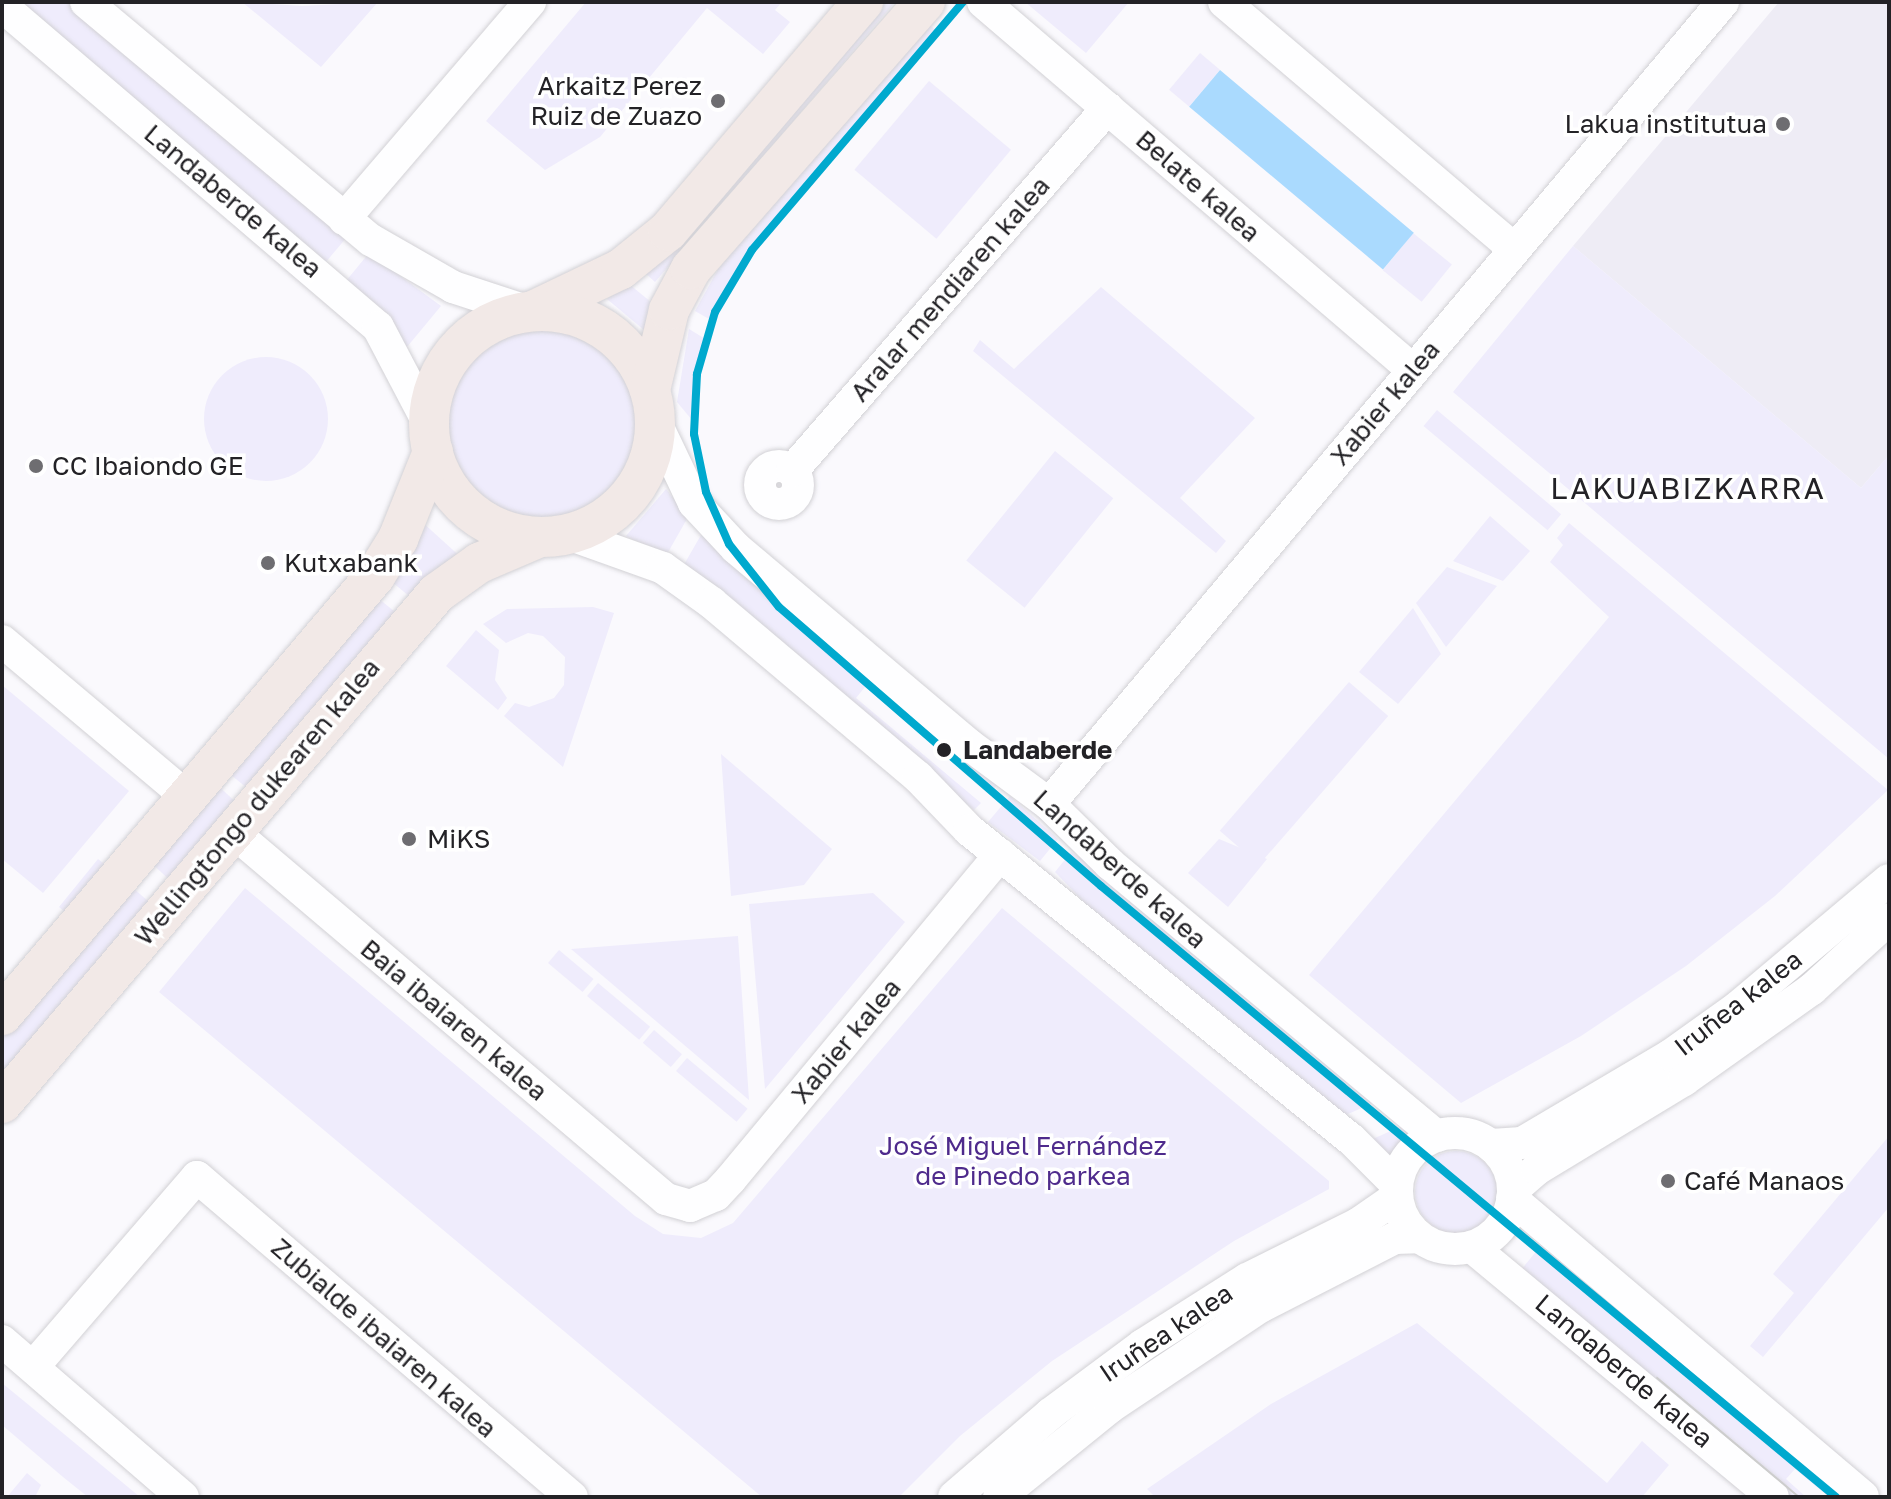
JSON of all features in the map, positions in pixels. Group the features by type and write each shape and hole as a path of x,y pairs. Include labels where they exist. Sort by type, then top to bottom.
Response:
{"main road":[{"path":"2,1015 375,576 398,539 431,438 441,372 456,350 499,318 530,311 621,269 668,231 863,2"},
{"path":"431,438 448,485 472,513 516,534 554,535 603,518 632,493 653,446 652,406 669,310 691,269 925,2"},
{"path":"530,311 560,312 606,331 625,347 652,406"},
{"name":"Wellingtongo dukearen kalea","path":"2,1103 437,593 479,563 554,535"}],"street":[{"path":"86,2 344,219 420,270 530,311"},
{"path":"344,219 530,2"},
{"name":"Belate kalea","path":"983,2 1413,370"},
{"path":"1224,2 1514,249"},
{"name":"Xabier kalea","path":"1049,804 1723,2"},
{"name":"Landaberde kalea","path":"2,6 378,327 431,438"},
{"name":"Aralar mendiaren kalea","path":"792,471 1107,108"},
{"name":"Landaberde kalea","path":"652,406 678,475 713,527 968,744 1049,804 1110,864 1436,1136"},
{"path":"554,535 663,568 712,603 918,777 1000,855 1351,1139 1397,1191 1404,1219 1418,1237 1444,1248 1472,1247 1495,1234 1512,1194 1510,1173 1491,1145 1465,1134 1436,1136 1414,1149 1397,1191"},
{"path":"2,641 187,797"},
{"name":"Baia ibaiaren kalea","path":"232,831 678,1205"},
{"name":"Xabier kalea","path":"678,1205 702,1203 730,1180 1000,855"},
{"name":"Iruñea kalea","path":"1491,1145 1522,1143 1671,1055 1738,1007 1889,880"},
{"name":"Iruñea kalea","path":"1512,1194 1537,1169 1684,1080 1812,989 1889,919"},
{"name":"Zubialde ibaiaren kalea","path":"33,1367 197,1177 572,1497"},
{"name":"Iruñea kalea","path":"954,1497 1050,1414 1143,1345 1247,1279 1358,1224 1397,1191"},
{"path":"1512,1194 1863,1497"},
{"name":"Iruñea kalea","path":"1010,1494 1110,1407 1260,1307 1395,1238 1418,1237"},
{"name":"Landaberde kalea","path":"1472,1247 1773,1497"},
{"path":"2,1341 183,1497"}],"shaded area":[{"name":"Lakua institutua","path":"1779,2 1889,2 1889,455 1861,488 1573,246"}],"green space":[{"path":"14,2 70,2 347,237 325,263"},
{"path":"242,2 302,6 378,2 321,67"},
{"path":"586,2 782,2 775,10 790,22 763,54 707,8 600,137 545,170 486,121"},
{"path":"879,2 895,2 655,282 644,272"},
{"path":"1025,2 1129,2 1086,53"},
{"path":"924,20 940,34 750,257 725,296 716,323 695,311 727,253"},
{"path":"1200,53 1220,70 1189,106 1169,90"},
{"path":"929,81 1011,150 936,239 854,170"},
{"path":"1413,233 1452,264 1422,302 1383,270"},
{"path":"1573,246 1861,488 1889,455 1889,759 1453,392"},
{"path":"369,253 441,306 407,347 346,281"},
{"path":"629,284 657,307 644,330 607,299"},
{"path":"1101,287 1255,418 1180,498 1226,541 1216,553 973,351 980,340 1014,369"},
{"path":"541,325 579,332 611,354 633,386 640,424 633,462 611,494 579,516 541,523 503,516 471,494 449,462 442,424 449,386 471,354 503,332"},
{"path":"689,329 707,340 698,384 697,426 677,402"},
{"path":"266,357 290,362 310,375 323,395 328,419 323,443 310,463 290,476 266,481 242,476 222,463 209,443 204,419 209,395 222,375 242,362"},
{"path":"1437,410 1561,514 1548,530 1424,426"},
{"path":"1055,451 1113,498 1025,608 966,561"},
{"path":"666,489 688,517 666,556 626,536"},
{"path":"1490,516 1530,551 1503,581 1453,561"},
{"path":"421,521 464,560 415,601 386,577"},
{"path":"1569,523 1888,790 1775,896 1686,966 1581,1036 1461,1103 1309,975 1609,617 1550,562 1563,545 1557,538"},
{"path":"701,535 997,785 991,792 865,687 856,698 981,803 974,810 682,568"},
{"path":"1447,567 1497,586 1446,647 1416,603"},
{"path":"373,594 401,617 256,795 228,773"},
{"path":"593,607 614,613 563,767 504,716 515,703 529,707 554,698 564,685 565,657 543,636 528,633 506,643 483,624 507,609"},
{"path":"1413,608 1441,654 1398,704 1359,672"},
{"path":"476,630 499,650 495,680 507,698 498,710 446,666"},
{"path":"1349,682 1388,716 1259,865 1220,831"},
{"path":"2,685 129,791 43,893 2,859"},
{"path":"721,754 832,849 804,885 731,896"},
{"path":"213,781 239,805 169,879 143,856"},
{"path":"1010,796 1058,839 1040,861 988,822"},
{"path":"1219,839 1267,859 1228,907 1188,873"},
{"path":"1071,852 1101,870 1373,1103 1339,1118 1084,902 1055,872"},
{"path":"98,859 111,869 70,916 59,907"},
{"path":"127,883 154,906 2,1085 2,1029"},
{"name":"José Miguel Fernández de Pinedo parkea","path":"245,888 635,1216 663,1234 701,1238 733,1223 1002,908 1329,1181 1329,1189 1234,1241 1052,1361 960,1436 899,1497 762,1497 159,992"},
{"path":"873,893 905,922 765,1089 749,904"},
{"path":"738,936 749,1100 571,949"},
{"path":"559,950 593,979 583,992 548,963"},
{"path":"598,983 650,1027 639,1040 587,996"},
{"path":"654,1030 682,1054 671,1067 643,1043"},
{"path":"687,1058 748,1109 737,1122 676,1071"},
{"path":"1402,1126 1411,1134 1394,1157 1387,1159 1366,1142"},
{"path":"1889,1136 1889,1207 1763,1357 1750,1346 1794,1293 1773,1274"},
{"path":"1456,1151 1472,1154 1485,1163 1494,1176 1497,1192 1494,1208 1485,1221 1472,1230 1456,1233 1440,1230 1427,1221 1418,1208 1415,1192 1418,1176 1427,1163 1440,1154"},
{"path":"1543,1243 1844,1497 1829,1497 1795,1469 1786,1479 1806,1497 1791,1497 1521,1270"},
{"path":"1417,1323 1607,1483 1642,1441 1669,1465 1642,1497 1155,1497 1147,1489 1271,1404"},
{"path":"2,1383 140,1497 88,1497 63,1477 2,1425"},
{"path":"27,1473 41,1485 35,1497 7,1497"}],"water":[{"path":"1220,70 1414,233 1383,269 1189,107"}],"tram line":[{"path":"1657,1378 1799,1497"}],"transit line":[{"path":"963,2 752,250 715,312 697,374 694,434 706,492 729,544 779,607 1101,886 1836,1497"}],"place":[{"name":"Arkaitz Perez Ruiz de Zuazo","path":"718,101"},
{"name":"Lakua institutua","path":"1783,124"},
{"name":"CC Ibaiondo GE","path":"36,466"},
{"name":"Kutxabank","path":"268,563"},
{"name":"Landaberde","path":"944,750"},
{"name":"MiKS","path":"409,839"},
{"name":"Café Manaos","path":"1668,1181"}],"district":[{"name":"LAKUABIZKARRA","path":"1688,488"}]}
